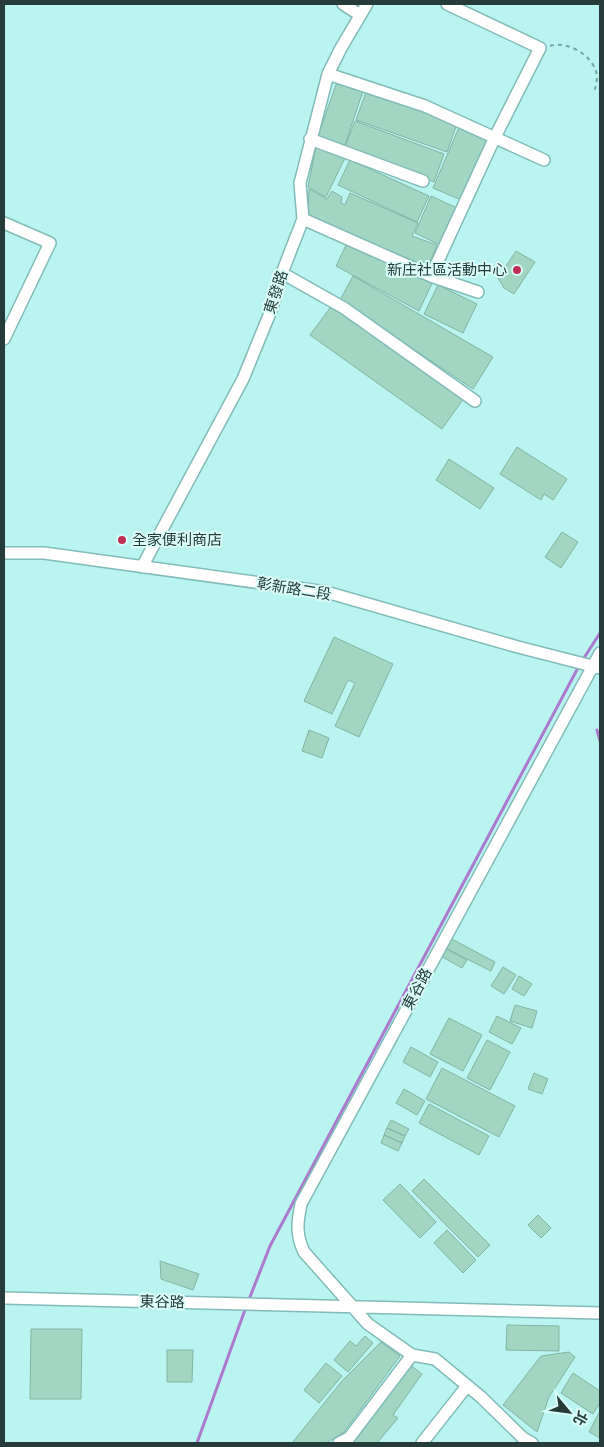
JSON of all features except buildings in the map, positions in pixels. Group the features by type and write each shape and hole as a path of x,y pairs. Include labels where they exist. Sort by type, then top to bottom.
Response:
{"street":[{"path":"344,4 360,15"},
{"name":"東發路","path":"142,567 243,379 272,308 282,273 303,219 300,183 328,74 367,4"},
{"path":"431,276 495,137 540,48 448,4"},
{"path":"328,74 425,106 544,160"},
{"path":"310,139 423,180"},
{"path":"303,219 431,276 478,292"},
{"path":"4,223 50,243 4,339"},
{"path":"282,273 344,308 475,401"},
{"name":"彰新路二段","path":"4,553 44,553 326,592 596,667"},
{"name":"東谷路","path":"524,1441 467,1386 435,1359 412,1355 368,1324 304,1252 298,1239 298,1231 301,1204 596,667 600,653"},
{"name":"東谷路","path":"4,1298 600,1313"},
{"path":"338,1443 348,1438 412,1355"},
{"path":"422,1443 467,1386"}],"path":[{"path":"540,48 557,43 575,49 593,63 597,78 595,89 600,92"}],"waterway":[{"path":"582,661 600,633"},
{"path":"248,1302 270,1246 579,666"},
{"path":"597,730 600,741"},
{"path":"197,1443 246,1307"}],"place":[{"name":"新庄社區活動中心","path":"517,270"},
{"name":"全家便利商店","path":"122,540"}]}
